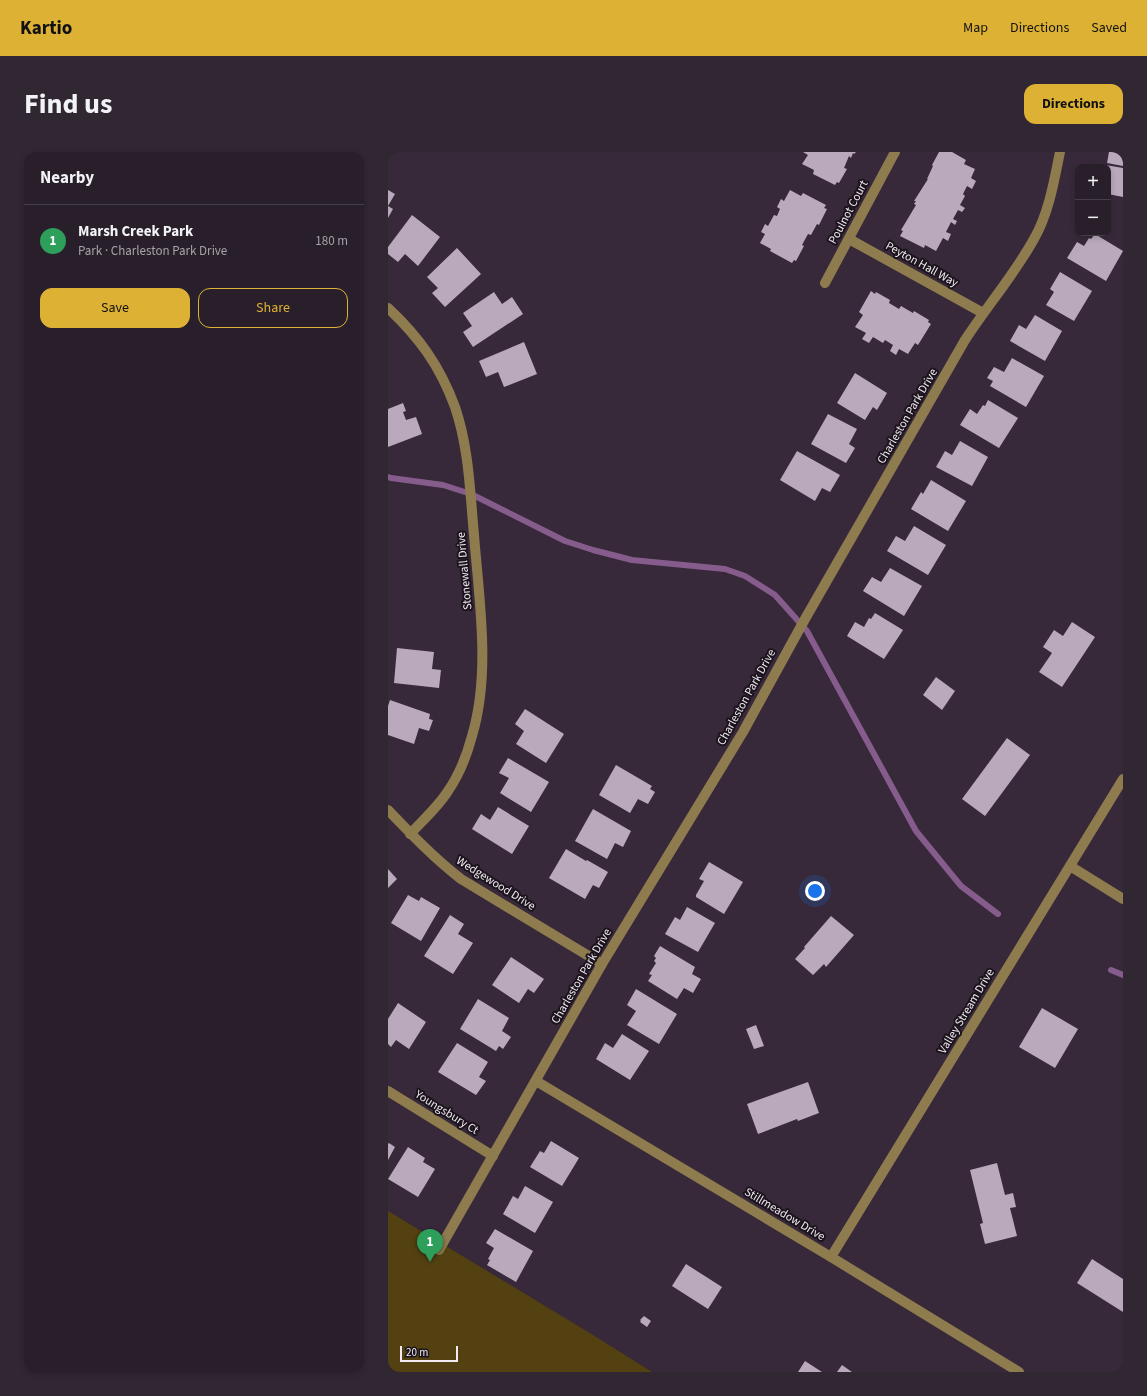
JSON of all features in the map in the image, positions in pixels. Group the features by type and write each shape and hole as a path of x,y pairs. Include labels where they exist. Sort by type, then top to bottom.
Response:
{"street":[{"name":"Poulnot Court","path":"825,283 895,152"},
{"name":"Charleston Park Drive","path":"439,1250 602,964 743,732 805,619 965,340 983,313 1008,281 1035,238 1048,206 1060,152"},
{"name":"Peyton Hall Way","path":"849,239 983,313"},
{"name":"Stonewall Drive","path":"388,308 404,322 424,347 441,374 465,441 480,613 482,654 480,697 473,736 460,769 448,792 410,834"},
{"name":"Valley Stream Drive","path":"831,1257 1123,779"},
{"name":"Wedgewood Drive","path":"388,810 410,834 444,866 461,879 602,964"},
{"path":"1070,866 1123,899"},
{"name":"Stillmeadow Drive","path":"536,1081 1020,1372"},
{"name":"Youngsbury Ct","path":"388,1091 493,1156"}],"shaded area":[{"path":"388,1211 593,1335 652,1372 388,1372"}],"building":[{"path":"803,152 856,152 854,154 853,153 851,158 849,156 844,168 847,169 839,183 837,182 835,185 813,174 814,170 802,164 808,155"},
{"path":"939,152 952,152 966,160 964,164 975,169 971,178 976,181 972,189 967,186 963,194 965,196 960,205 965,208 962,212 958,210 953,219 957,221 955,225 951,222 946,232 951,234 948,241 943,238 936,251 925,245 924,248 900,236 903,231 901,230 916,205 914,204 916,201 914,201 928,179 933,166 932,165"},
{"path":"1109,152 1123,152 1123,166 1107,163"},
{"path":"1111,166 1123,168 1123,197 1111,195"},
{"path":"388,190 395,194 388,206"},
{"path":"790,190 801,196 803,193 826,205 824,208 827,209 819,225 817,224 811,235 808,234 802,245 804,246 796,261 794,260 792,263 770,251 771,249 760,243 765,234 761,232 765,224 768,226 774,215 777,216 780,209 777,207 781,199 784,201"},
{"path":"388,206 393,209 388,218"},
{"path":"412,215 440,237 418,266 405,254 398,262 388,254 388,247"},
{"path":"1093,236 1098,236 1123,251 1106,281 1067,258 1077,242 1084,246 1089,238 1091,239"},
{"path":"457,248 481,274 445,307 432,293 438,288 427,277"},
{"path":"1060,272 1092,291 1074,321 1046,305 1054,292 1050,289"},
{"path":"871,291 875,294 876,292 890,300 889,303 899,309 901,306 913,313 914,311 929,320 928,322 931,324 918,345 915,343 908,354 899,349 896,355 890,351 893,345 885,340 883,343 873,337 869,343 862,339 866,333 855,327 863,315 859,312"},
{"path":"494,292 502,304 512,297 523,314 473,347 463,332 472,326 463,313"},
{"path":"1035,315 1062,331 1045,361 1010,341 1019,325 1026,329"},
{"path":"524,342 537,374 504,387 498,372 486,377 479,361"},
{"path":"1012,358 1044,376 1026,407 990,386 993,381 987,378 994,367 1004,372"},
{"path":"855,373 887,393 877,410 873,407 865,420 837,403"},
{"path":"988,400 1018,418 999,448 960,425 970,409 977,414 983,405 985,406"},
{"path":"403,403 406,411 403,412 406,420 416,417 422,434 388,447 388,409"},
{"path":"828,414 857,429 849,444 855,448 846,463 811,444"},
{"path":"960,441 988,457 972,486 936,467 945,451 952,455"},
{"path":"797,451 840,475 830,492 822,488 815,501 780,480"},
{"path":"931,480 966,501 948,531 911,509 921,492 923,494"},
{"path":"914,526 946,545 928,575 887,551 896,536 905,541"},
{"path":"890,568 922,586 904,616 863,591 872,577 881,582"},
{"path":"875,613 903,630 884,659 847,636 855,622 864,627 869,618 871,619"},
{"path":"1072,622 1095,637 1062,687 1039,672 1052,653 1043,647 1054,630 1063,636"},
{"path":"397,648 434,652 432,669 441,670 439,688 394,683"},
{"path":"936,677 955,691 942,710 923,695"},
{"path":"390,700 430,714 429,719 433,720 429,731 419,728 414,744 388,735 388,706"},
{"path":"525,709 564,734 546,763 516,744 524,731 515,724"},
{"path":"1007,738 1030,755 985,816 962,799"},
{"path":"508,758 549,782 531,812 500,793 509,778 499,773"},
{"path":"616,765 652,786 650,789 655,792 648,804 638,799 630,813 599,795"},
{"path":"498,807 529,826 512,854 472,829 481,814 490,820"},
{"path":"593,809 631,831 623,847 615,843 607,859 575,841"},
{"path":"566,849 608,872 599,888 593,885 585,899 549,878"},
{"path":"709,862 743,882 724,914 696,897 704,881 699,879"},
{"path":"388,869 397,879 388,888"},
{"path":"408,895 419,901 421,897 440,908 421,941 391,923"},
{"path":"687,907 715,923 698,952 665,934 675,917 680,920"},
{"path":"450,915 464,924 458,934 473,943 453,974 424,956"},
{"path":"831,916 854,935 826,967 824,964 813,975 795,959"},
{"path":"660,946 695,967 692,974 701,979 693,993 684,988 677,999 648,981 652,975 649,974 656,963 654,961 656,958 654,956"},
{"path":"511,957 544,979 534,993 528,989 519,1003 492,985"},
{"path":"636,989 677,1014 659,1044 627,1025 636,1011 627,1005"},
{"path":"478,999 509,1018 502,1031 511,1037 503,1049 499,1046 496,1051 460,1029"},
{"path":"398,1003 426,1022 409,1049 396,1040 391,1047 388,1044 388,1019"},
{"path":"1042,1008 1078,1029 1055,1068 1019,1047"},
{"path":"756,1025 764,1046 754,1049 746,1029"},
{"path":"622,1034 649,1051 630,1080 596,1059 605,1043 613,1048"},
{"path":"457,1043 488,1062 479,1077 486,1081 476,1095 438,1072"},
{"path":"808,1082 819,1113 798,1121 797,1119 758,1134 747,1104"},
{"path":"551,1141 579,1158 562,1186 530,1167 540,1151 544,1153"},
{"path":"389,1143 395,1147 388,1160 388,1144"},
{"path":"408,1147 425,1158 423,1162 435,1169 418,1197 388,1179"},
{"path":"997,1163 1005,1195 1013,1193 1016,1207 1010,1208 1017,1236 985,1244 980,1224 983,1223 970,1170"},
{"path":"525,1186 553,1202 535,1233 503,1214 513,1196 518,1199"},
{"path":"495,1229 533,1251 516,1282 487,1265 490,1260 488,1259 494,1248 486,1243"},
{"path":"1092,1259 1123,1279 1123,1312 1077,1283"},
{"path":"686,1264 722,1287 708,1309 672,1286"},
{"path":"644,1316 651,1321 647,1327 640,1322"},
{"path":"805,1361 822,1372 798,1372"},
{"path":"842,1365 852,1372 837,1372"}],"waterway":[{"path":"388,477 443,485 471,494 565,541 593,550 632,560 725,569 745,576 775,595 807,631 916,831 961,886 998,914"},
{"path":"1111,970 1123,975"}],"place":[{"name":"Marsh Creek Park","path":"430,1262"}]}
